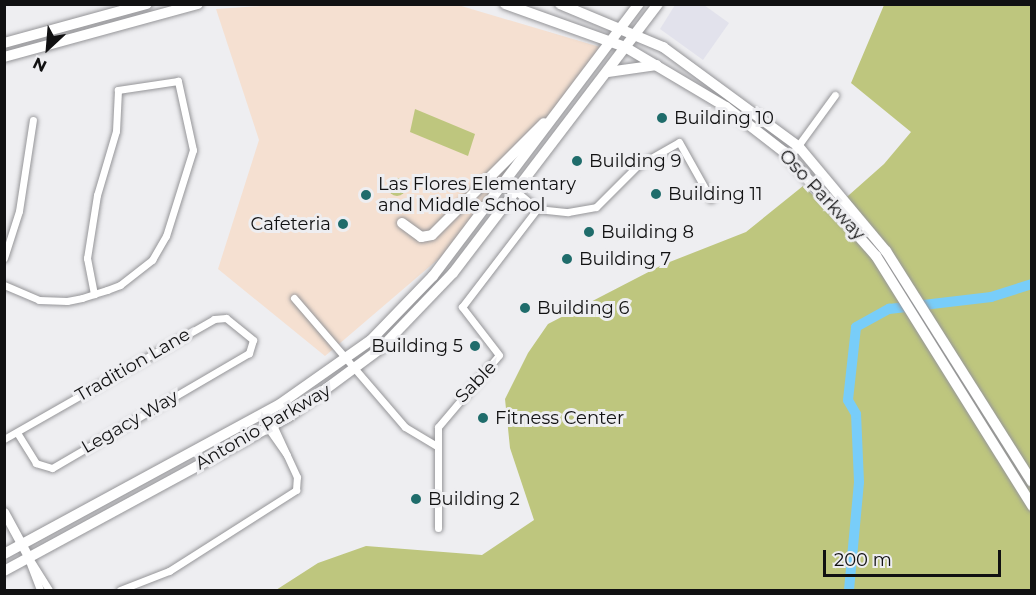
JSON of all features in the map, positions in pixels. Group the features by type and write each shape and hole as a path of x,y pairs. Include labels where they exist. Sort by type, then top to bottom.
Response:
{"main road":[{"path":"4,44 147,4"},
{"path":"4,57 198,4"},
{"name":"Oso Parkway","path":"505,4 611,41 658,64 726,107 789,158 876,256 1032,506"},
{"name":"Oso Parkway","path":"560,4 637,33 714,80 799,147 886,251 1032,482"},
{"name":"Antonio Parkway","path":"4,554 280,404 346,361 433,276 639,4"},
{"name":"Antonio Parkway","path":"4,572 270,427 354,370 429,301 517,192 658,4"},
{"path":"608,72 658,64"},
{"path":"402,223 421,237 432,235 513,149 552,119"}],"street":[{"path":"4,285 45,301 94,294 142,270 166,236 193,150 178,81 118,90 116,131 97,195 87,258 94,294"},
{"path":"789,158 836,95"},
{"path":"4,258 19,211 33,120"},
{"path":"517,192 537,209 568,212 596,207 637,166 679,142 711,199"},
{"name":"Sable","path":"438,528 437,446 442,417 498,359 495,344 462,307 537,209"},
{"path":"294,298 405,427 437,446"},
{"name":"Tradition Lane","path":"4,439 220,316 250,335 254,347"},
{"name":"Legacy Way","path":"17,432 36,464 52,468 254,347"},
{"path":"120,591 169,571 283,501 297,484 287,455 270,427"},
{"path":"4,512 49,591"},
{"path":"29,558 40,591"}],"shaded area":[{"name":"Las Flores Elementary and Middle School","path":"291,4 458,5 600,47 449,250 325,356 218,269 259,140 216,9"},
{"path":"675,5 704,5 729,23 703,60 660,29"}],"green space":[{"path":"884,5 1031,5 1031,590 276,590 318,563 366,546 482,555 534,520 510,448 505,399 528,353 548,324 662,265 746,232 803,186 831,211 884,164 911,132 851,83"},
{"path":"415,109 475,134 468,156 410,132"},
{"path":"397,178 403,181 406,187 403,193 397,196 391,193 388,187 391,181"}],"waterway":[{"path":"849,590 859,482 856,414 848,400 856,327 889,309 991,297 1032,284"}],"place":[{"name":"Building 10","path":"662,118"},
{"name":"Building 9","path":"577,161"},
{"name":"Building 11","path":"656,194"},
{"name":"Las Flores Elementary and Middle School","path":"366,195"},
{"name":"Cafeteria","path":"343,224"},
{"name":"Building 8","path":"589,232"},
{"name":"Building 7","path":"567,259"},
{"name":"Building 6","path":"525,308"},
{"name":"Building 5","path":"475,346"},
{"name":"Fitness Center","path":"483,418"},
{"name":"Building 2","path":"416,499"}]}
